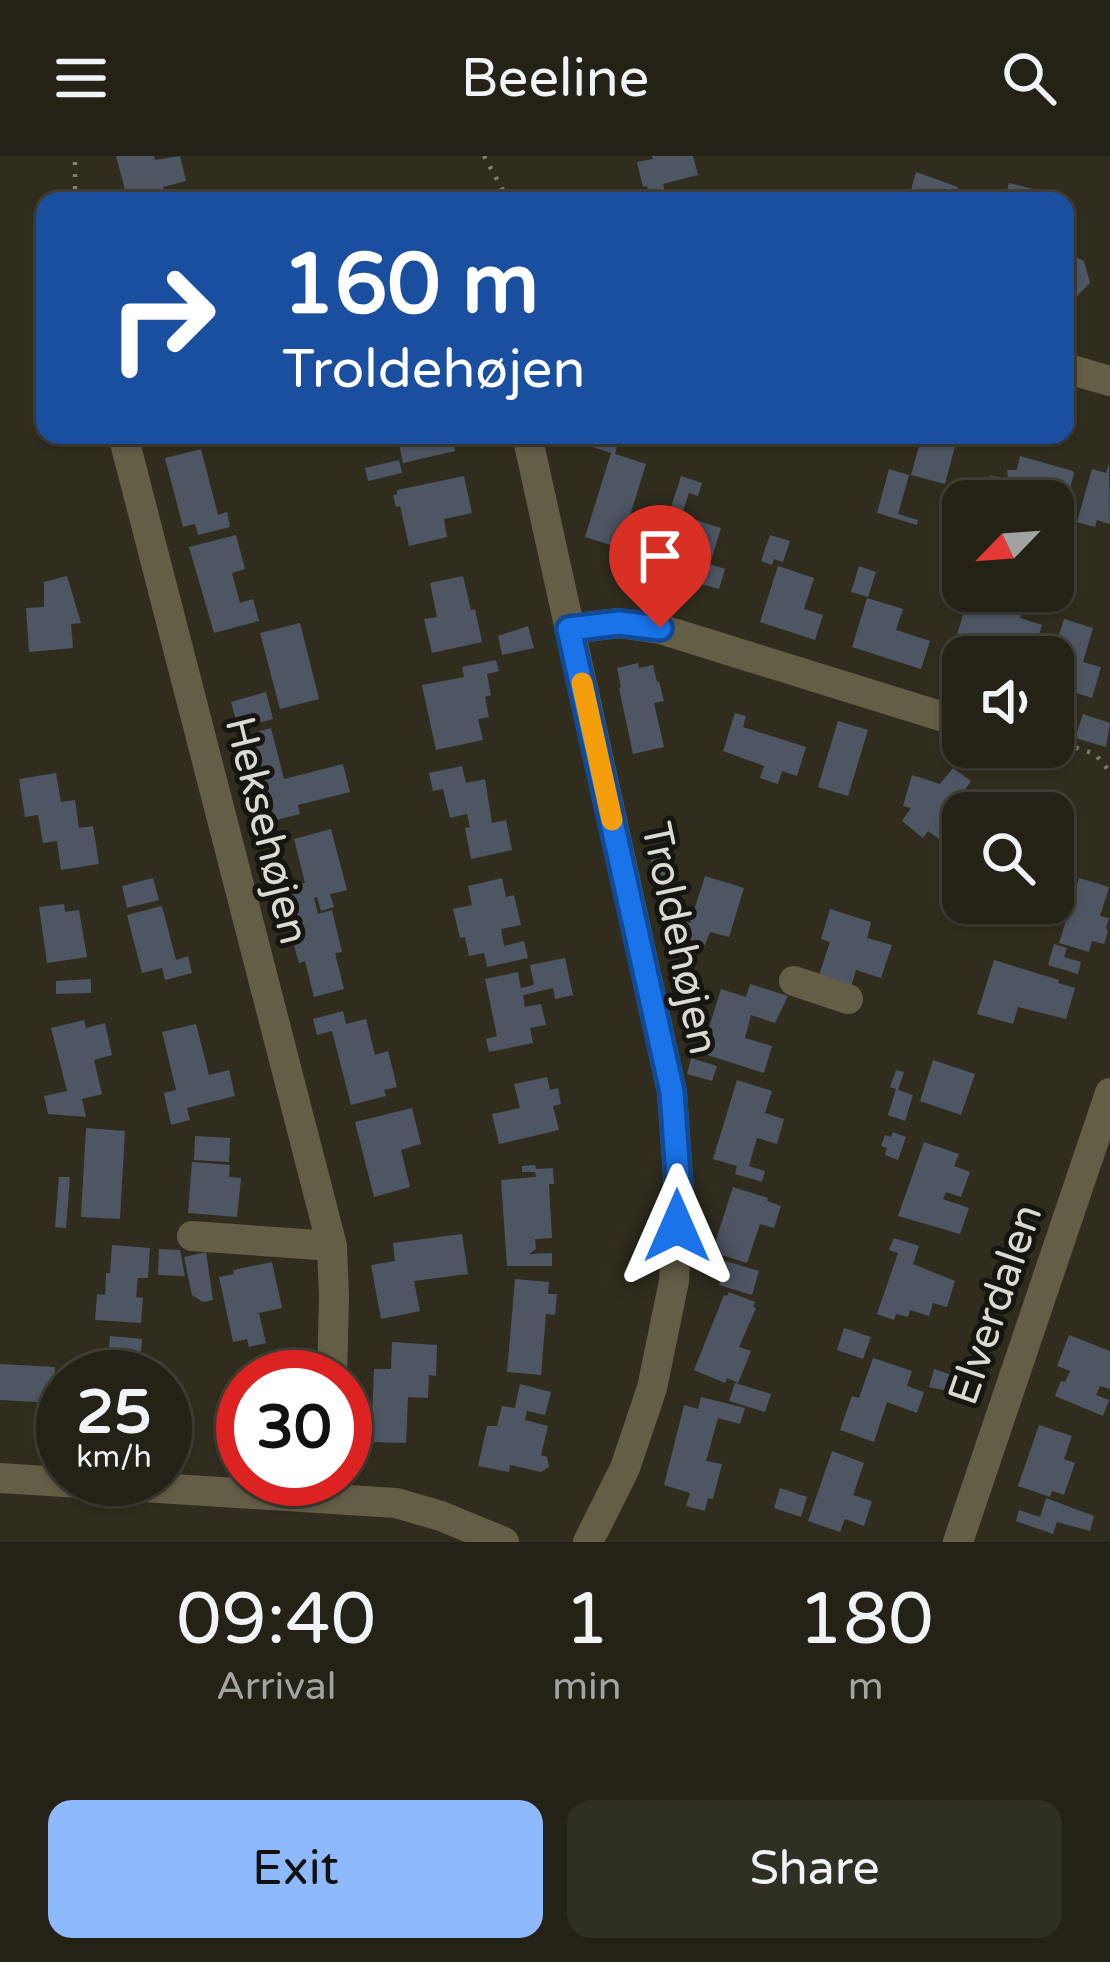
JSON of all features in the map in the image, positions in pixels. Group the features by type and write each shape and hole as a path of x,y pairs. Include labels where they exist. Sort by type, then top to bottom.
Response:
{"street":[{"path":"1074,370 1110,380"},
{"name":"Heksehøjen","path":"125,444 332,1246 333,1350"},
{"name":"Troldehøjen","path":"528,444 672,1092 679,1191 674,1281 652,1388 625,1468 589,1542"},
{"path":"569,629 619,623 660,628 942,716"},
{"path":"794,981 848,999"},
{"name":"Elverdalen","path":"958,1542 1110,1094"},
{"path":"192,1237 332,1246"},
{"path":"0,1478 216,1485"},
{"path":"372,1498 441,1516 504,1542"}],"path":[{"path":"75,156 75,192"},
{"path":"484,156 504,192"},
{"path":"1074,747 1095,754 1110,772"}],"building":[{"path":"116,156 154,156 155,160 180,156 186,181 163,187 164,192 126,192"},
{"path":"693,156 698,175 663,184 665,192 648,192 637,162"},
{"path":"916,172 958,187 957,192 910,192"},
{"path":"1009,183 1038,190 1037,192 1006,192"},
{"path":"1074,256 1084,261 1090,283 1074,299"},
{"path":"399,444 453,444 455,451 403,463"},
{"path":"584,444 618,444 615,454 646,464 620,548 585,537 611,453"},
{"path":"920,444 956,444 942,483 911,475"},
{"path":"201,449 218,515 227,512 230,527 198,535 195,524 183,527 165,458"},
{"path":"1020,456 1074,474 1072,480 989,480 990,476 1008,478 1007,470 1017,470"},
{"path":"399,460 402,473 368,481 365,468"},
{"path":"1109,463 1110,524 1097,520 1095,527 1077,522 1092,469 1106,473"},
{"path":"889,469 909,475 898,514 918,520 917,525 877,513"},
{"path":"464,476 472,513 444,519 447,537 409,546 393,495 397,490"},
{"path":"681,476 702,483 698,496 689,493 683,511 671,507"},
{"path":"684,516 721,528 710,564 725,569 719,589 666,574 668,568 652,563 660,537 676,542"},
{"path":"236,535 245,569 232,573 240,603 253,599 259,621 214,633 189,547"},
{"path":"770,535 790,541 783,562 774,559 772,565 761,561"},
{"path":"778,566 814,578 804,609 823,615 815,640 760,622"},
{"path":"859,566 876,572 868,597 851,592"},
{"path":"67,576 81,623 71,624 73,648 29,652 26,608 44,607 44,582"},
{"path":"463,576 482,642 432,653 424,619 437,617 430,583"},
{"path":"867,598 903,609 896,630 930,641 921,669 852,647"},
{"path":"964,612 1022,612 1020,618 1042,625 1039,636 957,636"},
{"path":"1064,619 1093,628 1083,662 1101,667 1092,698 1074,692 1074,636 1059,636"},
{"path":"300,623 319,699 280,709 260,633"},
{"path":"528,626 534,648 502,655 498,636"},
{"path":"496,660 499,671 487,674 489,717 478,719 483,740 436,750 422,685 464,677 462,667"},
{"path":"638,663 639,668 653,665 659,681 664,701 654,703 664,747 633,754 617,668"},
{"path":"266,692 273,719 238,728 231,702"},
{"path":"735,713 746,716 743,727 806,747 797,776 782,771 778,784 760,778 764,766 723,751"},
{"path":"1083,714 1110,723 1106,747 1075,738"},
{"path":"838,721 868,730 848,796 818,787"},
{"path":"271,728 284,779 343,764 350,792 298,805 300,814 269,822 266,812 258,814 238,737"},
{"path":"462,766 466,783 485,779 492,823 506,820 512,850 471,859 467,814 450,818 443,789 433,791 429,773"},
{"path":"953,768 971,781 967,792 942,792 942,841 928,831 923,838 902,821 911,808 903,806 912,775 940,784"},
{"path":"56,773 61,802 75,800 79,828 93,826 99,864 61,870 57,841 43,843 38,815 25,817 19,779"},
{"path":"331,829 347,890 330,894 334,907 321,911 314,898 318,914 332,910 344,989 314,997 278,890 305,883 294,839"},
{"path":"649,854 674,859 676,866 665,868 669,886 657,889"},
{"path":"705,876 744,888 729,937 710,932 705,945 675,935 680,920 690,923"},
{"path":"153,878 159,900 127,908 122,886"},
{"path":"502,878 506,897 514,895 521,925 501,929 504,946 524,941 528,958 487,967 484,953 469,956 453,909 472,905 468,886"},
{"path":"1079,878 1109,887 1100,916 1109,918 1108,932 1104,944 1092,941 1089,952 1059,943 1065,924 1074,924"},
{"path":"64,904 65,912 79,910 87,957 47,963 39,907"},
{"path":"162,906 176,960 188,956 192,973 165,980 162,968 142,973 127,915"},
{"path":"830,909 871,922 867,938 892,945 881,978 856,970 849,994 816,984 830,942 821,939"},
{"path":"1054,944 1067,948 1064,957 1081,962 1078,974 1048,965"},
{"path":"565,958 573,995 555,999 553,988 523,995 525,1007 541,1004 546,1025 530,1028 533,1043 489,1052 486,1039 497,1036 485,979 518,972 521,988 534,985 530,965"},
{"path":"994,960 1075,988 1066,1019 1018,1007 1013,1024 977,1014"},
{"path":"91,979 91,993 56,994 56,981"},
{"path":"750,984 788,996 775,1023 751,1015 745,1038 772,1046 764,1073 701,1053 721,989 746,997"},
{"path":"343,1011 346,1024 366,1019 375,1055 388,1051 397,1087 384,1090 386,1096 351,1105 332,1031 317,1035 313,1019"},
{"path":"84,1020 86,1028 105,1023 112,1055 94,1060 102,1094 82,1099 86,1117 48,1114 44,1096 67,1091 51,1028"},
{"path":"196,1024 209,1075 229,1070 235,1096 187,1108 190,1120 171,1125 164,1093 176,1090 162,1032"},
{"path":"691,1058 717,1066 712,1081 687,1074"},
{"path":"933,1060 975,1074 961,1115 920,1101"},
{"path":"896,1070 904,1072 898,1090 913,1095 905,1121 888,1115"},
{"path":"547,1077 550,1090 558,1088 561,1104 553,1106 559,1130 499,1144 492,1114 520,1108 514,1084"},
{"path":"737,1080 772,1091 765,1113 784,1119 777,1144 757,1138 749,1166 765,1171 762,1182 735,1174 737,1166 713,1159"},
{"path":"412,1108 421,1144 401,1150 410,1187 374,1197 355,1122"},
{"path":"86,1128 125,1131 120,1219 81,1217"},
{"path":"893,1132 906,1137 898,1160 885,1155 887,1148 881,1146 885,1135 891,1137"},
{"path":"195,1136 230,1138 229,1162 194,1160"},
{"path":"924,1142 959,1154 954,1166 970,1172 961,1197 946,1192 943,1199 969,1208 960,1234 898,1216"},
{"path":"192,1162 230,1165 229,1177 241,1178 237,1217 188,1213"},
{"path":"535,1165 536,1169 553,1168 554,1184 549,1184 552,1238 535,1239 536,1249 529,1254 552,1253 552,1266 507,1266 501,1180 536,1177 535,1172 522,1172 522,1166"},
{"path":"59,1177 70,1177 66,1228 55,1227"},
{"path":"733,1187 781,1206 774,1228 760,1224 747,1263 712,1252"},
{"path":"462,1234 468,1274 414,1281 420,1311 381,1319 371,1265 395,1261 393,1243"},
{"path":"894,1238 919,1246 913,1264 955,1281 947,1307 933,1303 929,1316 910,1310 908,1317 896,1314 894,1320 877,1314 898,1253 889,1250"},
{"path":"112,1245 150,1248 148,1278 138,1278 136,1297 143,1298 141,1323 95,1320 97,1294 105,1295 106,1273 110,1273"},
{"path":"159,1249 180,1250 185,1276 158,1275"},
{"path":"206,1252 213,1300 203,1302 192,1295 184,1257"},
{"path":"726,1261 759,1271 752,1295 719,1285"},
{"path":"272,1262 282,1308 259,1313 266,1343 249,1347 247,1339 233,1342 219,1277"},
{"path":"515,1279 549,1282 548,1294 557,1294 555,1315 546,1314 541,1375 507,1372"},
{"path":"729,1292 755,1302 756,1308 739,1347 751,1351 738,1383 727,1378 725,1383 694,1370"},
{"path":"844,1328 871,1337 863,1359 837,1350"},
{"path":"1069,1335 1110,1351 1110,1389 1100,1386 1096,1395 1109,1400 1103,1416 1055,1396 1070,1371 1057,1366"},
{"path":"110,1336 142,1339 141,1350 109,1350"},
{"path":"392,1342 437,1345 436,1376 429,1375 428,1398 408,1397 406,1443 372,1442 374,1369 391,1369"},
{"path":"873,1358 912,1371 907,1386 924,1392 917,1413 887,1402 874,1442 840,1430 852,1396 859,1398"},
{"path":"0,1364 36,1366 36,1402 0,1400"},
{"path":"934,1369 955,1376 949,1391 929,1387"},
{"path":"735,1383 771,1394 765,1412 729,1401"},
{"path":"520,1384 551,1392 545,1415 527,1411 525,1420 548,1426 541,1455 547,1457 549,1467 541,1472 510,1465 509,1472 478,1466 487,1426 497,1426 502,1406 515,1408"},
{"path":"701,1397 745,1408 740,1424 718,1418 706,1461 722,1464 705,1511 686,1506 690,1493 664,1485 684,1405 698,1409"},
{"path":"1039,1425 1072,1436 1064,1459 1075,1463 1064,1495 1052,1491 1050,1497 1018,1486"},
{"path":"832,1451 864,1463 853,1495 872,1501 864,1526 845,1519 840,1532 808,1521"},
{"path":"780,1488 807,1497 801,1517 774,1508"},
{"path":"1046,1498 1094,1516 1090,1531 1057,1522 1053,1534 1016,1521 1019,1510 1040,1517"}],"slow traffic":[{"path":"582,683 612,820"}],"route":[{"path":"660,628 619,623 569,629 672,1092 677,1226"}]}
